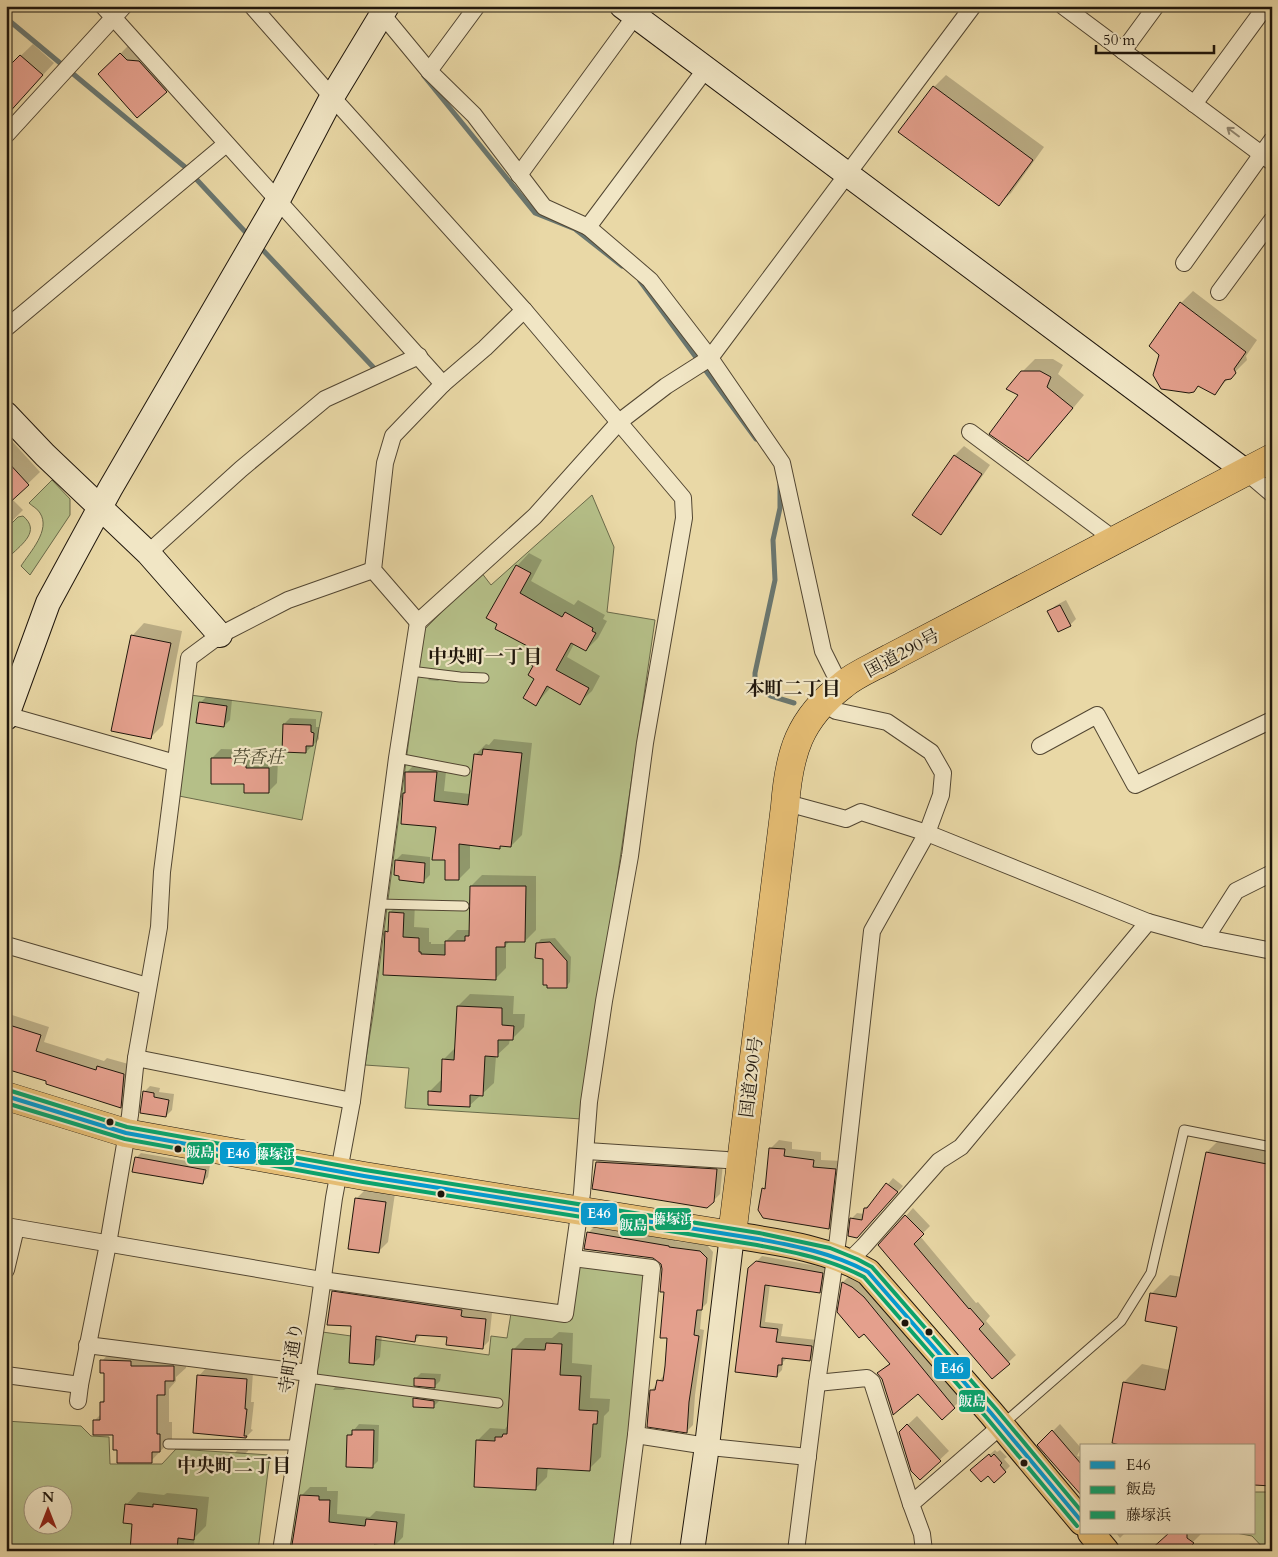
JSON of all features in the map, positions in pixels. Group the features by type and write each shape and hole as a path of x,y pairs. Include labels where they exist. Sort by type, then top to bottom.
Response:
{"highway":[{"name":"国道290号","path":"732,1235 785,806 787,774 803,728 813,713 844,684 898,654 1272,458"},
{"path":"6,1096 126,1133 340,1171 732,1235"}],"main road":[{"path":"732,1235 822,1251 868,1272 1080,1520"},
{"path":"1092,1534 1106,1551"}],"street":[{"path":"6,1270 11,1227 322,1280 565,1314 587,1150 589,1102 604,1001 630,856 645,743 684,518 683,498 524,310 252,6"},
{"path":"429,71 477,6"},
{"path":"524,310 485,348 443,384 392,436 385,463 373,570 418,622 535,516 619,422 666,386 710,358 973,6"},
{"path":"1063,6 1267,158"},
{"path":"1123,51 1156,6"},
{"path":"1194,104 1266,6"},
{"path":"175,763 7,716 48,603 100,507 278,200 381,9 429,71 474,115 544,207 588,227 650,280 710,358 782,463 824,651 835,675 844,684"},
{"path":"6,135 114,10 226,144 443,384"},
{"path":"519,175 628,11 1245,471 1272,494"},
{"path":"588,227 705,70"},
{"path":"1184,263 1267,158 1272,140"},
{"path":"6,328 226,144"},
{"path":"1219,292 1272,220"},
{"path":"148,553 241,469 325,399 419,356"},
{"path":"6,414 45,455 148,553 220,635"},
{"path":"970,432 1115,540"},
{"path":"6,1375 79,1393 87,1344 108,1244 147,986 159,927 162,872 189,658 220,635 288,600 373,570"},
{"name":"寺町通り","path":"280,1551 352,1101 397,758 418,622"},
{"path":"796,1551 817,1383 842,1259 872,931 927,833 941,795 943,774 931,752 887,722 836,711 823,702"},
{"path":"1040,746 1097,714 1135,786 1272,720"},
{"path":"785,806 798,806 846,819 861,812 927,833 1148,922 1206,938 1272,951"},
{"path":"1206,938 1236,891 1272,873"},
{"path":"842,1259 864,1246 939,1161 961,1147 1148,922"},
{"path":"6,945 147,986"},
{"path":"136,1058 352,1101"},
{"path":"587,1150 741,1162"},
{"path":"692,1551 707,1446 732,1235"},
{"path":"573,1258 652,1268 636,1435 621,1551"},
{"path":"87,1344 308,1376"},
{"path":"817,1383 867,1378 872,1382 922,1534 924,1551"},
{"path":"911,1504 1001,1426"},
{"path":"636,1435 707,1446 808,1457"}],"lane":[{"path":"410,671 484,678"},
{"path":"397,758 465,771"},
{"path":"378,904 464,906"},
{"path":"1001,1426 1121,1321 1151,1273 1184,1130 1272,1147"},
{"path":"308,1376 498,1403"},
{"path":"168,1444 297,1445"}],"green space":[{"path":"52,480 70,499 70,515 30,575 21,566 38,541 43,520 40,513 29,503"},
{"path":"592,495 614,547 607,612 655,620 582,1119 405,1108 409,1068 365,1065 423,631 481,572 491,585"},
{"path":"23,516 28,522 30,532 24,542 11,555 6,550 6,529 18,517"},
{"name":"苔香荘","path":"190,695 322,712 302,820 179,796"},
{"path":"573,1258 652,1268 621,1551 281,1551 315,1331 489,1355 491,1336 507,1338 512,1307 565,1314"},
{"path":"6,1421 81,1426 91,1436 109,1437 110,1464 162,1464 176,1449 270,1455 258,1551 6,1551"},
{"path":"1256,1492 1272,1492 1272,1551 1266,1551 1252,1536 1241,1534 1256,1534"}],"building":[{"path":"120,53 127,60 139,61 167,92 137,118 98,74"},
{"path":"20,55 43,75 6,116 6,69"},
{"path":"933,86 1033,160 999,206 898,132"},
{"path":"1180,302 1246,352 1234,369 1236,373 1231,379 1225,380 1215,395 1198,386 1194,392 1189,393 1161,389 1153,375 1159,355 1149,346"},
{"path":"1021,371 1040,371 1051,377 1047,387 1073,408 1028,461 989,434 1018,395 1006,389"},
{"path":"954,455 982,474 941,535 912,515"},
{"path":"6,460 29,485 6,506"},
{"path":"516,565 531,573 520,593 562,617 565,612 593,628 592,631 596,633 586,651 571,643 556,670 589,688 580,705 547,686 536,706 523,698 534,679 528,675 533,666 528,663 535,650 495,629 497,624 486,618"},
{"path":"1060,605 1071,626 1058,632 1047,611"},
{"path":"131,635 171,643 151,739 111,731"},
{"path":"199,702 227,706 224,727 196,723"},
{"path":"283,724 311,725 311,732 314,733 313,746 306,746 306,753 282,752"},
{"path":"483,749 522,753 511,847 500,846 500,849 459,844 459,880 445,880 445,860 432,860 436,827 401,824 403,793 405,793 405,772 437,772 434,801 468,805 474,754 482,755"},
{"path":"211,758 246,758 246,768 269,768 269,793 244,793 244,784 211,784"},
{"path":"395,860 425,863 424,883 399,880 399,876 394,875"},
{"path":"470,886 526,886 525,942 505,942 505,947 496,947 496,980 383,975 385,931 388,932 389,912 404,913 403,937 419,938 419,952 421,954 445,955 445,941 465,941 465,936 469,936"},
{"path":"550,942 567,961 567,988 547,988 547,985 543,985 543,959 535,958 536,943"},
{"path":"457,1006 502,1008 502,1025 514,1026 513,1040 498,1040 498,1057 485,1056 483,1096 470,1095 470,1107 428,1105 428,1091 441,1092 442,1059 454,1060"},
{"path":"6,1024 41,1035 36,1051 96,1070 97,1066 124,1074 121,1108 6,1069"},
{"path":"143,1091 154,1093 154,1097 169,1100 166,1117 140,1113"},
{"path":"769,1148 785,1149 784,1156 814,1160 813,1167 836,1169 829,1229 763,1218 758,1210 762,1188 765,1189"},
{"path":"1206,1152 1272,1165 1272,1486 1256,1485 1256,1444 1112,1443 1123,1382 1165,1390 1177,1327 1145,1321 1150,1293 1176,1297"},
{"path":"135,1157 206,1170 203,1184 132,1172"},
{"path":"596,1162 717,1169 714,1202 707,1208 592,1189"},
{"path":"886,1183 898,1192 857,1238 848,1236 850,1218 862,1220 864,1208 867,1208"},
{"path":"355,1198 386,1202 379,1253 348,1249"},
{"path":"905,1215 924,1234 914,1244 984,1324 979,1329 1010,1364 992,1379 878,1245"},
{"path":"587,1232 700,1251 707,1258 702,1310 697,1310 694,1335 699,1336 689,1402 687,1433 647,1427 650,1390 655,1390 657,1380 663,1381 665,1366 667,1338 660,1338 664,1292 660,1292 661,1264 653,1258 584,1249"},
{"path":"756,1261 823,1273 820,1293 765,1285 760,1327 778,1329 776,1342 812,1346 810,1361 782,1358 782,1365 778,1365 777,1377 735,1372 748,1268"},
{"path":"842,1282 852,1287 864,1297 955,1408 942,1420 918,1394 893,1415 882,1379 877,1373 890,1364 864,1334 859,1338 837,1312"},
{"path":"332,1291 462,1310 461,1316 486,1319 483,1349 446,1345 447,1337 416,1335 415,1342 376,1336 374,1365 349,1363 351,1326 327,1325"},
{"path":"546,1343 562,1344 560,1375 581,1376 579,1410 598,1411 597,1424 593,1424 590,1471 537,1468 536,1490 474,1487 476,1440 495,1441 495,1437 502,1437 503,1434 507,1434 512,1349 545,1350"},
{"path":"100,1360 131,1361 131,1366 174,1366 174,1381 165,1381 165,1395 157,1395 157,1434 160,1434 160,1452 152,1452 152,1463 117,1463 117,1450 113,1450 113,1435 93,1435 93,1420 100,1420 100,1402 104,1402 104,1373 100,1373"},
{"path":"197,1375 247,1379 245,1409 247,1409 244,1436 247,1436 246,1438 193,1433"},
{"path":"414,1378 435,1379 435,1388 414,1386"},
{"path":"413,1398 434,1401 434,1408 413,1407"},
{"path":"907,1424 941,1461 920,1480 911,1471 899,1432"},
{"path":"352,1430 374,1430 373,1468 346,1467 347,1435 352,1435"},
{"path":"1052,1430 1080,1463 1080,1494 1037,1445"},
{"path":"989,1454 991,1457 994,1454 1002,1463 1000,1465 1006,1472 994,1483 988,1476 981,1482 970,1470"},
{"path":"300,1495 319,1496 319,1500 330,1500 329,1522 365,1526 366,1519 397,1522 394,1547 374,1545 374,1549 338,1546 337,1551 291,1551"},
{"path":"125,1504 153,1507 153,1504 197,1509 194,1540 178,1538 177,1551 130,1551 132,1524 123,1523"},
{"path":"1168,1534 1187,1534 1187,1538 1194,1543 1186,1551 1149,1551"}],"waterway":[{"path":"6,18 185,167 250,237"},
{"path":"424,76 535,213 575,229 622,266"},
{"path":"260,247 374,368"},
{"path":"640,281 756,439"},
{"path":"780,485 780,508 773,540 775,580 755,673 755,687 771,696 794,703"}],"transit line":[{"name":"藤塚浜","path":"8,1090 127,1127 365,1170 759,1233 830,1248 872,1267 996,1409 1080,1510"},
{"name":"E46","path":"6,1096 126,1133 364,1176 758,1239 828,1255 855,1265 868,1272 991,1413 1080,1520"},
{"name":"飯島","path":"6,1103 125,1139 363,1182 757,1245 798,1253 838,1265 864,1277 986,1417 1077,1526"}],"district":[{"name":"中央町一丁目","path":"485,656"},
{"name":"本町二丁目","path":"793,688"},
{"name":"中央町二丁目","path":"234,1465"}]}
